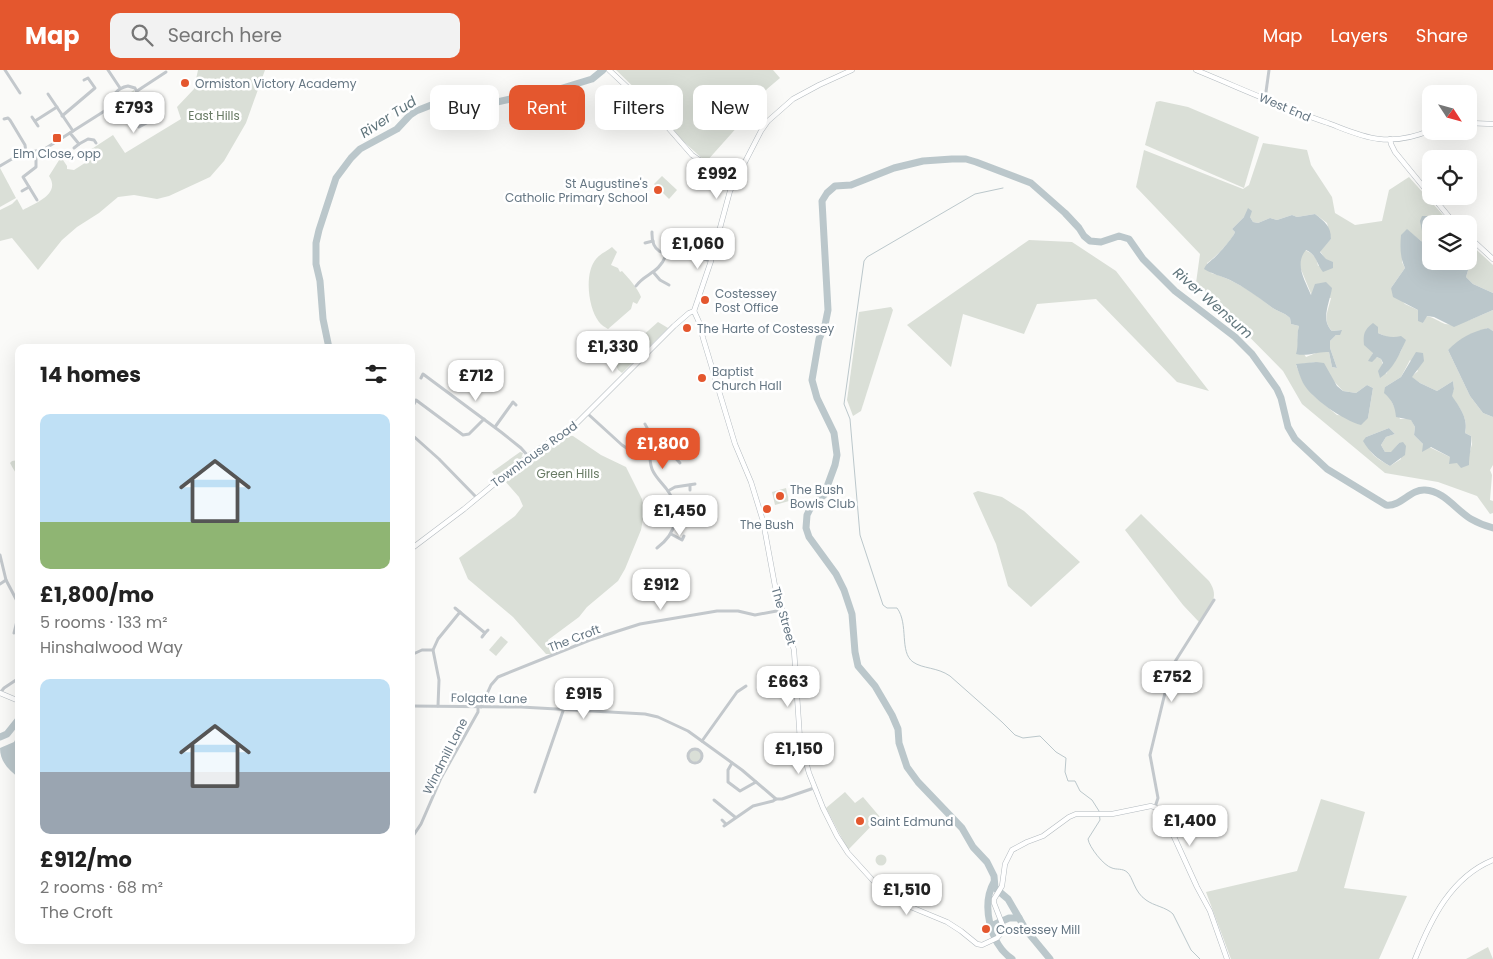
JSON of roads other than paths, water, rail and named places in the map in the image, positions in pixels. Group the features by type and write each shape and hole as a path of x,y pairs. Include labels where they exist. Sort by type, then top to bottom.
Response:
{"street":[{"path":"5,70 20,92"},
{"path":"108,70 120,88"},
{"path":"610,70 657,115 692,155 732,183"},
{"path":"694,311 712,261 732,183 760,131 768,121 800,95 852,70"},
{"name":"West End","path":"1196,70 1312,118 1376,138 1390,139 1422,133"},
{"path":"1265,98 1268,70"},
{"path":"137,91 166,72"},
{"path":"62,116 95,88 89,76 84,80"},
{"path":"128,86 133,87 137,91 138,97 136,102 127,109 120,109 114,105 113,98 120,88 128,86"},
{"path":"48,94 79,144"},
{"path":"0,166 17,155 43,150 114,105"},
{"path":"35,121 57,107"},
{"path":"127,109 139,127 156,118"},
{"path":"32,117 38,126"},
{"path":"4,120 8,118 10,120 25,145 26,153"},
{"path":"1478,123 1493,124"},
{"path":"74,148 88,139 94,140 96,143"},
{"path":"1390,139 1395,152 1422,184"},
{"path":"36,152 36,167 23,177 37,200"},
{"path":"22,191 28,187"},
{"path":"1439,205 1448,215"},
{"path":"652,232 653,242 666,255 688,254 712,261"},
{"path":"645,243 653,242"},
{"path":"1477,244 1493,259"},
{"path":"636,284 654,273 666,255"},
{"path":"654,273 665,285"},
{"name":"Townhouse Road","path":"415,545 528,456 569,430 588,414 674,326 694,311"},
{"name":"The Street","path":"694,311 699,322 702,338 733,437 751,482 761,515 775,586 794,650 800,740 814,788 837,836 848,853 877,885 906,905 947,922 977,944 982,945 1001,936 1004,926 994,903 1002,886 1005,864 1012,850 1043,836 1069,816 1121,812 1140,807 1156,807"},
{"path":"421,378 425,372 522,448 528,456"},
{"path":"415,402 416,400 463,435 469,434 484,419"},
{"path":"495,427 513,403"},
{"path":"588,414 628,449 650,455"},
{"path":"644,424 651,436 650,455 652,470 674,500 676,512 674,528 671,534 657,548"},
{"path":"415,438 477,498"},
{"path":"651,445 666,448 679,460"},
{"path":"668,491 675,487 695,484"},
{"path":"690,485 690,490"},
{"path":"676,512 689,512 711,518"},
{"path":"671,534 682,540"},
{"path":"0,555 6,580 15,598"},
{"path":"0,584 6,580"},
{"path":"1214,600 1171,668 1150,755 1158,798 1156,807 1162,811 1210,911 1227,959"},
{"path":"456,608 485,634"},
{"name":"The Croft","path":"479,707 491,685 498,677 590,640 640,624 701,613 730,610 755,615 782,610"},
{"path":"438,706 439,680 433,650 438,639 460,612"},
{"path":"482,637 488,630"},
{"path":"415,653 422,650 433,650"},
{"path":"15,681 0,693 15,699"},
{"path":"699,750 737,692 744,689"},
{"name":"Folgate Lane","path":"415,706 521,707 562,711 640,713 658,717 678,725 704,742 776,799"},
{"name":"Windmill Lane","path":"415,834 441,778 479,707"},
{"path":"535,792 562,711"},
{"path":"693,749 699,750 702,754 701,761 695,764 692,763 688,754 693,749"},
{"path":"732,763 728,770 728,782 740,791 756,782"},
{"path":"722,820 725,824 753,806 814,788"},
{"path":"714,800 735,817"},
{"path":"1415,959 1422,940 1445,898 1458,882 1481,865 1493,860"}],"waterway":[{"name":"River Tud","path":"328,344 316,264 316,243 336,178 360,149 397,129 416,111 439,102 452,102 458,105 488,104 533,94 543,94 592,79 603,70"},
{"name":"River Wensum","path":"1050,959 1026,930 1008,899 995,888 994,876 987,862 973,847 962,828 918,782 907,767 899,743 898,729 892,715 875,686 858,666 852,614 844,590 836,574 809,537 806,528 807,515 812,505 824,495 837,455 834,433 817,398 812,380 819,339 825,325 828,310 822,201 827,193 835,186 851,185 894,168 923,161 952,159 966,159 976,162 1031,183 1065,213 1090,241 1101,242 1119,236 1129,239 1143,259 1175,291 1235,337 1252,354 1277,389 1288,427 1295,439 1327,469 1386,505 1396,503 1420,490 1432,491 1444,497 1471,519 1493,528"},
{"path":"1003,188 975,194 867,257 864,261 844,404 850,419 860,535 883,605 887,608 897,608 901,615 906,652 913,662 950,676 1015,735 1023,738 1040,736 1056,752 1066,758 1065,772 1068,781 1075,781 1080,791 1092,800 1099,811 1100,820 1088,839 1094,851 1109,867 1127,872 1142,897 1173,914 1191,950 1200,959"},
{"name":"River Tud","path":"0,737 7,734 15,724"},
{"name":"River Wensum","path":"994,882 988,902 990,924 998,944 1012,959"},
{"name":"River Wensum","path":"991,926 1009,918 1019,918"}],"place":[{"name":"Ormiston Victory Academy","path":"185,83"},
{"name":"Elm Close, opp","path":"57,138"},
{"name":"St Augustine's Catholic Primary School","path":"658,190"},
{"name":"Costessey Post Office","path":"705,300"},
{"name":"The Harte of Costessey","path":"687,328"},
{"name":"Baptist Church Hall","path":"702,378"},
{"name":"The Bush Bowls Club","path":"780,496"},
{"name":"The Bush","path":"767,509"},
{"name":"Saint Edmund","path":"860,821"},
{"name":"Costessey Mill","path":"986,929"}],"park label":[{"name":"East Hills","path":"214,115"},
{"name":"Green Hills","path":"568,473"}]}
